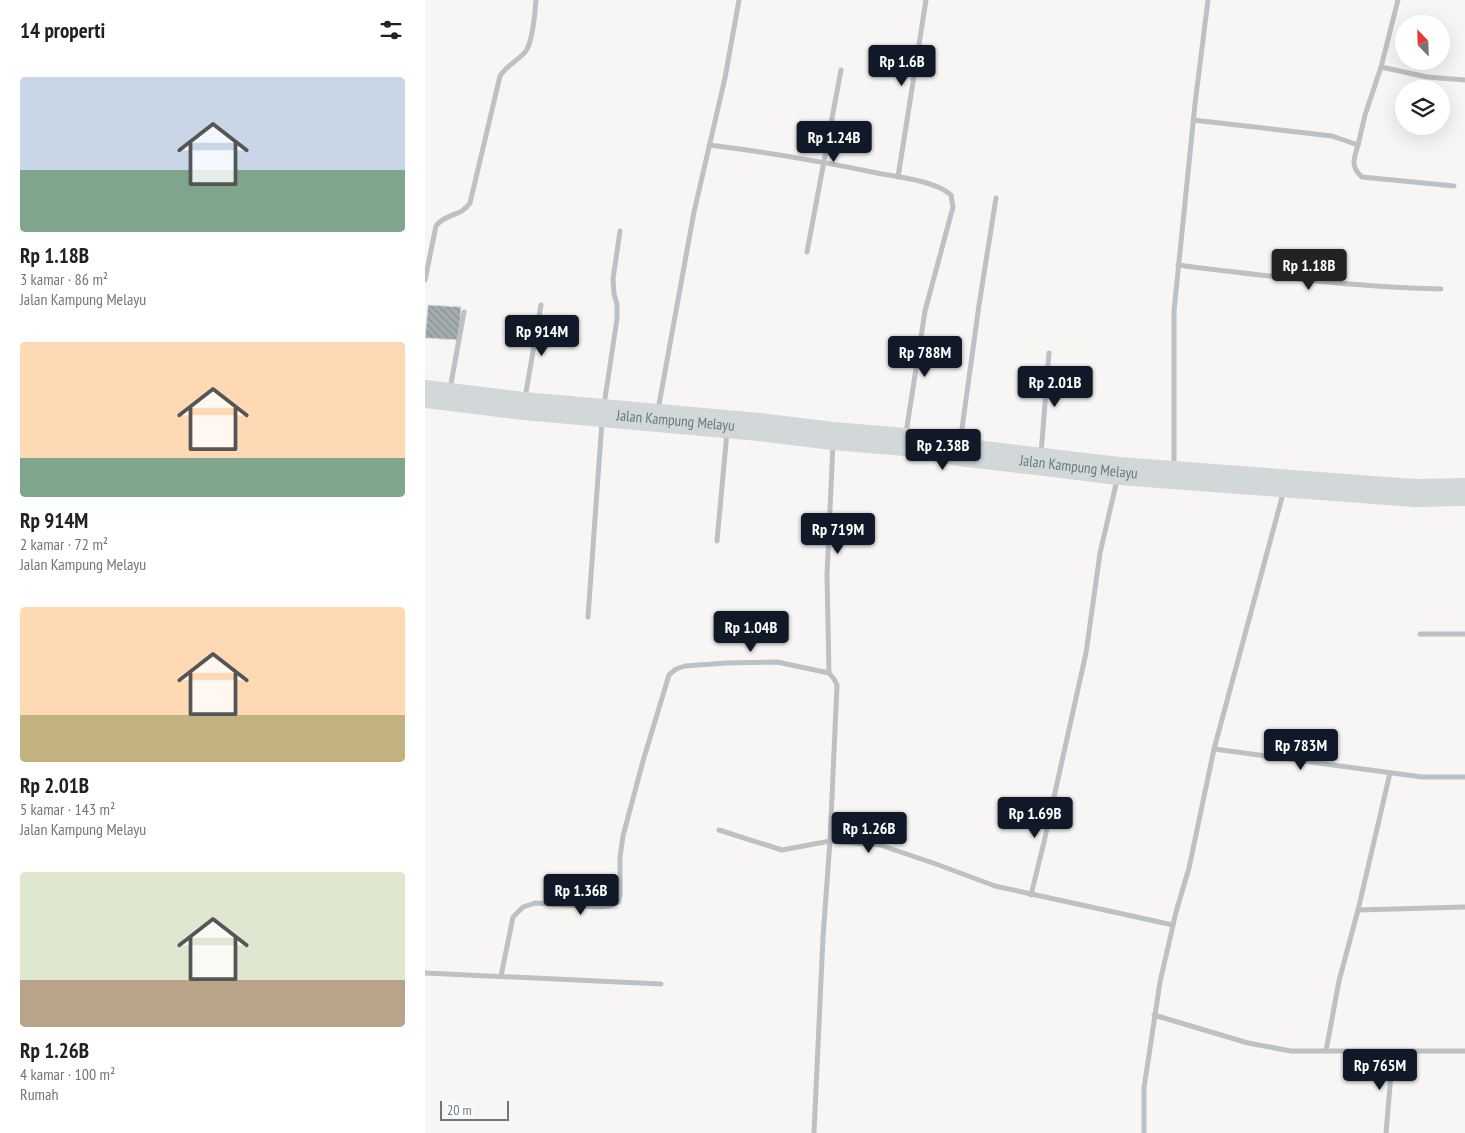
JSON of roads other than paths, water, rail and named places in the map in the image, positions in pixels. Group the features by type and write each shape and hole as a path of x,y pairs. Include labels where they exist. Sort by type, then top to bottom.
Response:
{"main road":[{"name":"Jalan Kampung Melayu","path":"437,395 524,406 657,417 905,442 959,452 1119,470 1414,493 1465,492"}],"street":[{"path":"425,280 436,226 439,222 463,211 470,203 500,76 505,69 520,57 529,45 536,0"},
{"path":"657,417 693,212 725,78 739,0"},
{"path":"898,177 926,0"},
{"path":"1174,475 1174,311 1193,120 1208,0"},
{"path":"1398,0 1381,67 1354,157 1354,166 1362,177 1454,186"},
{"path":"1381,67 1427,77 1465,80"},
{"path":"807,252 841,70"},
{"path":"1193,120 1332,136 1358,145"},
{"path":"709,145 771,153 911,179 947,191 951,195 953,207 925,311 905,442"},
{"path":"959,452 996,198"},
{"path":"587,617 603,412 617,319 617,304 613,280 620,232"},
{"path":"1179,266 1391,288 1441,289"},
{"path":"524,406 541,304"},
{"path":"437,395 464,312"},
{"path":"1041,462 1049,353"},
{"path":"717,541 728,424"},
{"path":"829,673 827,575 833,436"},
{"path":"1031,895 1049,824 1086,653 1100,553 1119,470"},
{"path":"1143,1133 1144,1088 1159,982 1189,868 1214,749 1286,483"},
{"path":"1420,634 1465,634"},
{"path":"501,976 513,917 523,907 535,903 600,908 618,902 623,836 643,760 669,675 676,669 685,666 777,662 829,673 837,685 814,1133"},
{"path":"1214,749 1422,777 1465,777"},
{"path":"1325,1051 1339,981 1358,910 1390,773"},
{"path":"719,830 782,850 830,841 880,845 995,886 1173,924"},
{"path":"1358,910 1465,907"},
{"path":"425,973 661,984"},
{"path":"1154,1015 1248,1043 1291,1050 1465,1051"},
{"path":"1386,1133 1393,1051"}]}
